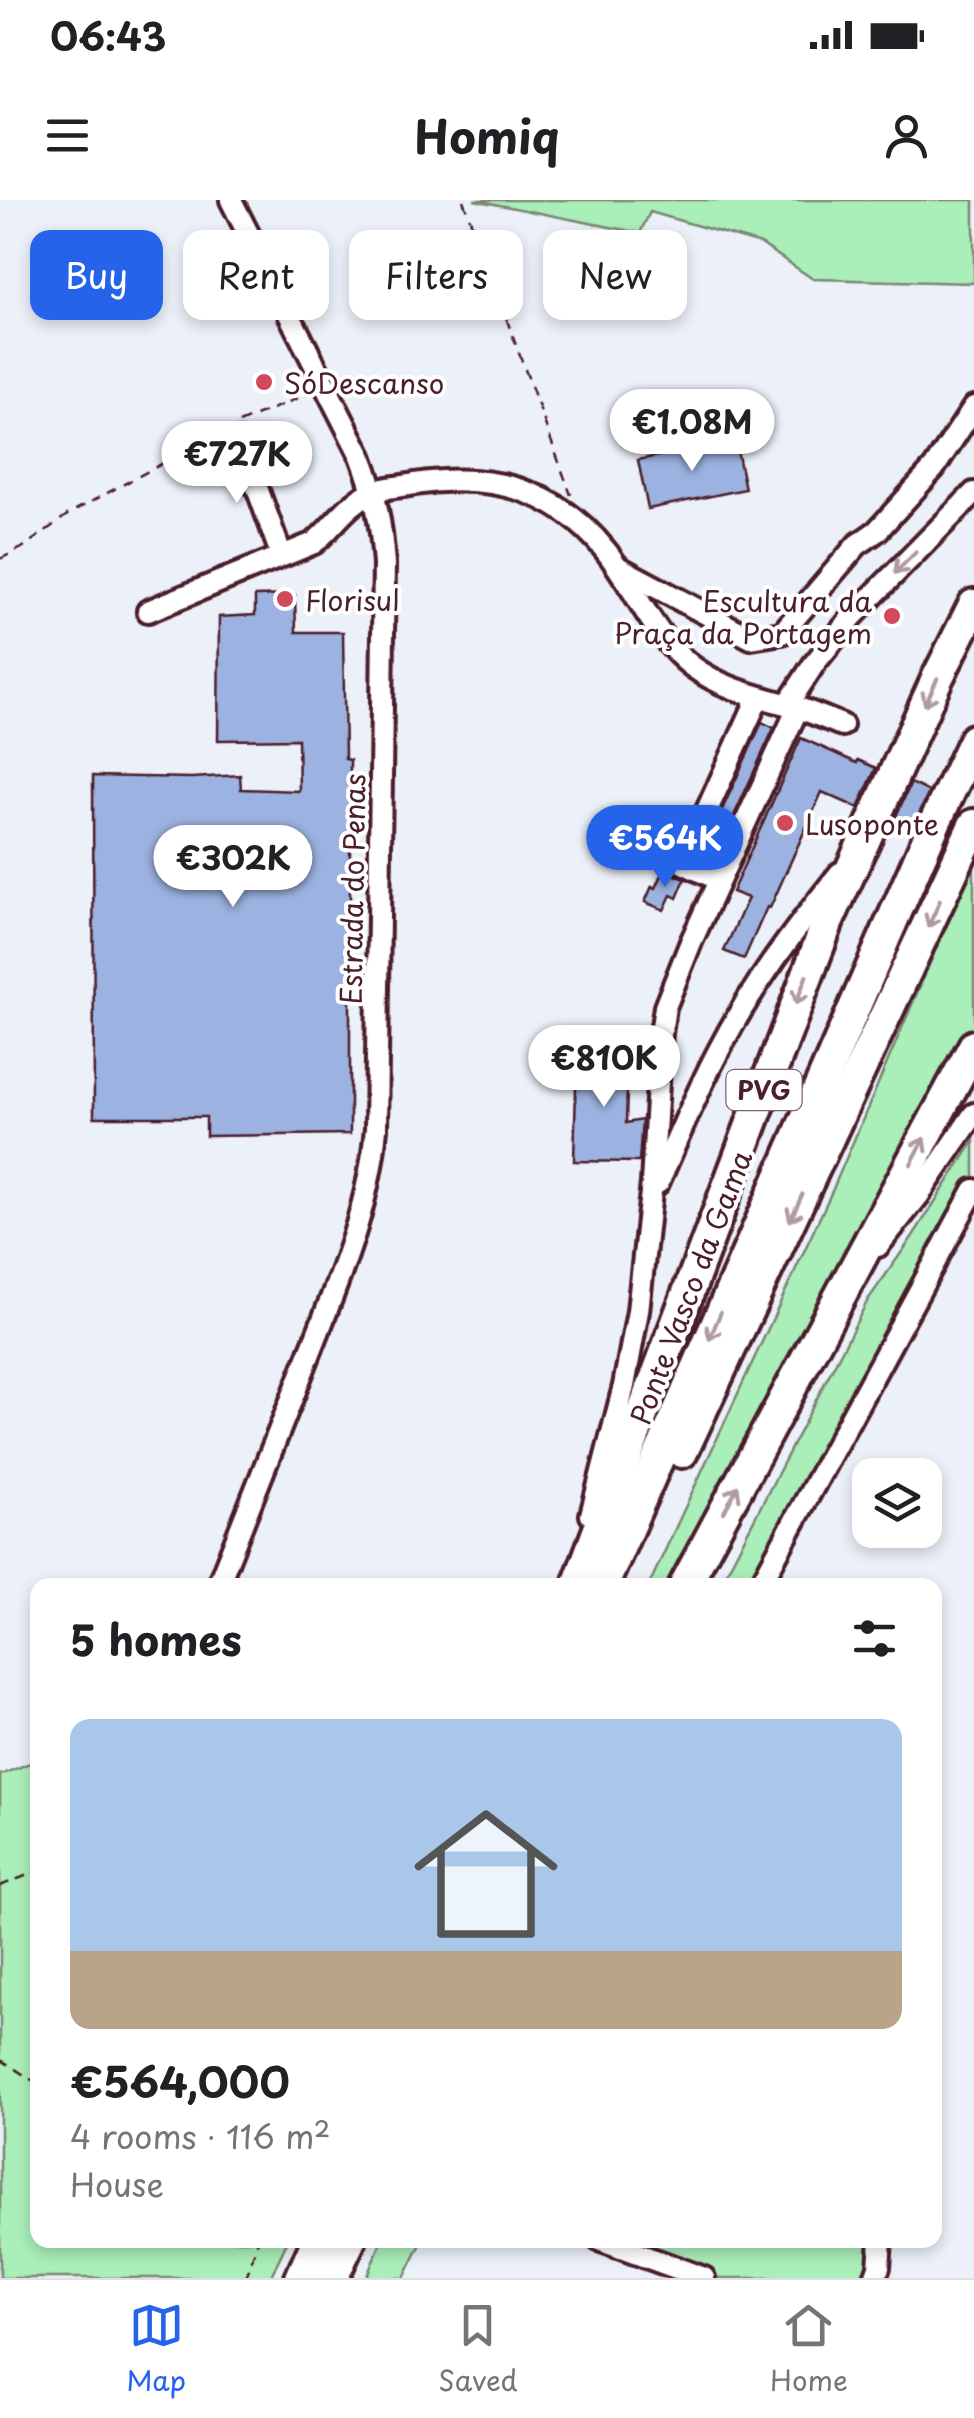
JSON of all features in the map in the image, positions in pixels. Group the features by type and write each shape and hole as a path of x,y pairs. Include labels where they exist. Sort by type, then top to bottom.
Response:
{"highway":[{"name":"Ponte Vasco da Gama","path":"578,1578 812,962 937,678 974,605"},
{"name":"Ponte Vasco da Gama","path":"606,1578 974,740"},
{"name":"Ponte Vasco da Gama","path":"622,1578 974,825"},
{"path":"689,1578 974,1046"},
{"path":"301,2278 314,2248"},
{"path":"332,2278 346,2248"}],"street":[{"name":"Estrada do Penas","path":"221,1578 342,1269 373,1163 384,564 374,491 361,456 231,200"},
{"path":"618,567 751,638 782,632 857,545 877,531 934,468 974,408"},
{"path":"240,441 281,554"},
{"path":"148,611 314,542 330,530 347,507 374,491 449,480 490,482 542,498 585,528 618,567 658,630 679,655 706,676 758,698 793,706 842,725"},
{"path":"577,1578 628,1367 642,1289 663,1016 677,973 793,706 824,652 974,493"},
{"path":"719,880 683,862 758,698"},
{"path":"648,1188 743,1008 788,938 860,848"},
{"path":"845,1287 918,1196 974,1114"},
{"path":"764,1578 974,1190"},
{"path":"621,2248 704,2278"},
{"path":"875,2278 880,2248"}],"path":[{"path":"463,200 585,528"},
{"path":"0,559 70,513 236,424 325,387"},
{"path":"0,1886 30,1874"},
{"path":"0,2059 30,2079"},
{"path":"246,2278 255,2248"}],"green space":[{"path":"474,200 974,200 974,283 813,279 761,244 650,212 641,230"},
{"path":"974,860 974,1037 680,1578 652,1578 833,1189"},
{"path":"974,1141 974,1179 751,1578 724,1578 868,1300"},
{"path":"30,1763 30,2248 284,2248 270,2278 0,2278 0,1775"},
{"path":"379,2248 419,2248 404,2278 366,2278"},
{"path":"629,2248 868,2248 864,2278 717,2278"}],"building":[{"path":"735,440 745,489 648,509 638,460"},
{"path":"295,595 296,632 343,632 345,759 350,760 350,1134 206,1136 206,1117 94,1117 93,776 240,775 241,789 299,791 298,739 218,740 219,617 255,615 255,596"},
{"path":"762,722 774,728 713,862 701,856"},
{"name":"Lusoponte","path":"801,738 876,768 858,808 822,792 744,959 724,951 748,898 732,892"},
{"path":"911,783 929,792 911,832 893,823"},
{"path":"664,870 685,879 677,898 671,895 664,910 645,902"},
{"path":"577,1050 628,1052 626,1123 642,1120 639,1162 574,1161"}],"place":[{"name":"SóDescanso","path":"264,382"},
{"name":"Florisul","path":"285,599"},
{"name":"Escultura da Praça da Portagem","path":"892,616"},
{"name":"Lusoponte","path":"785,823"}]}
